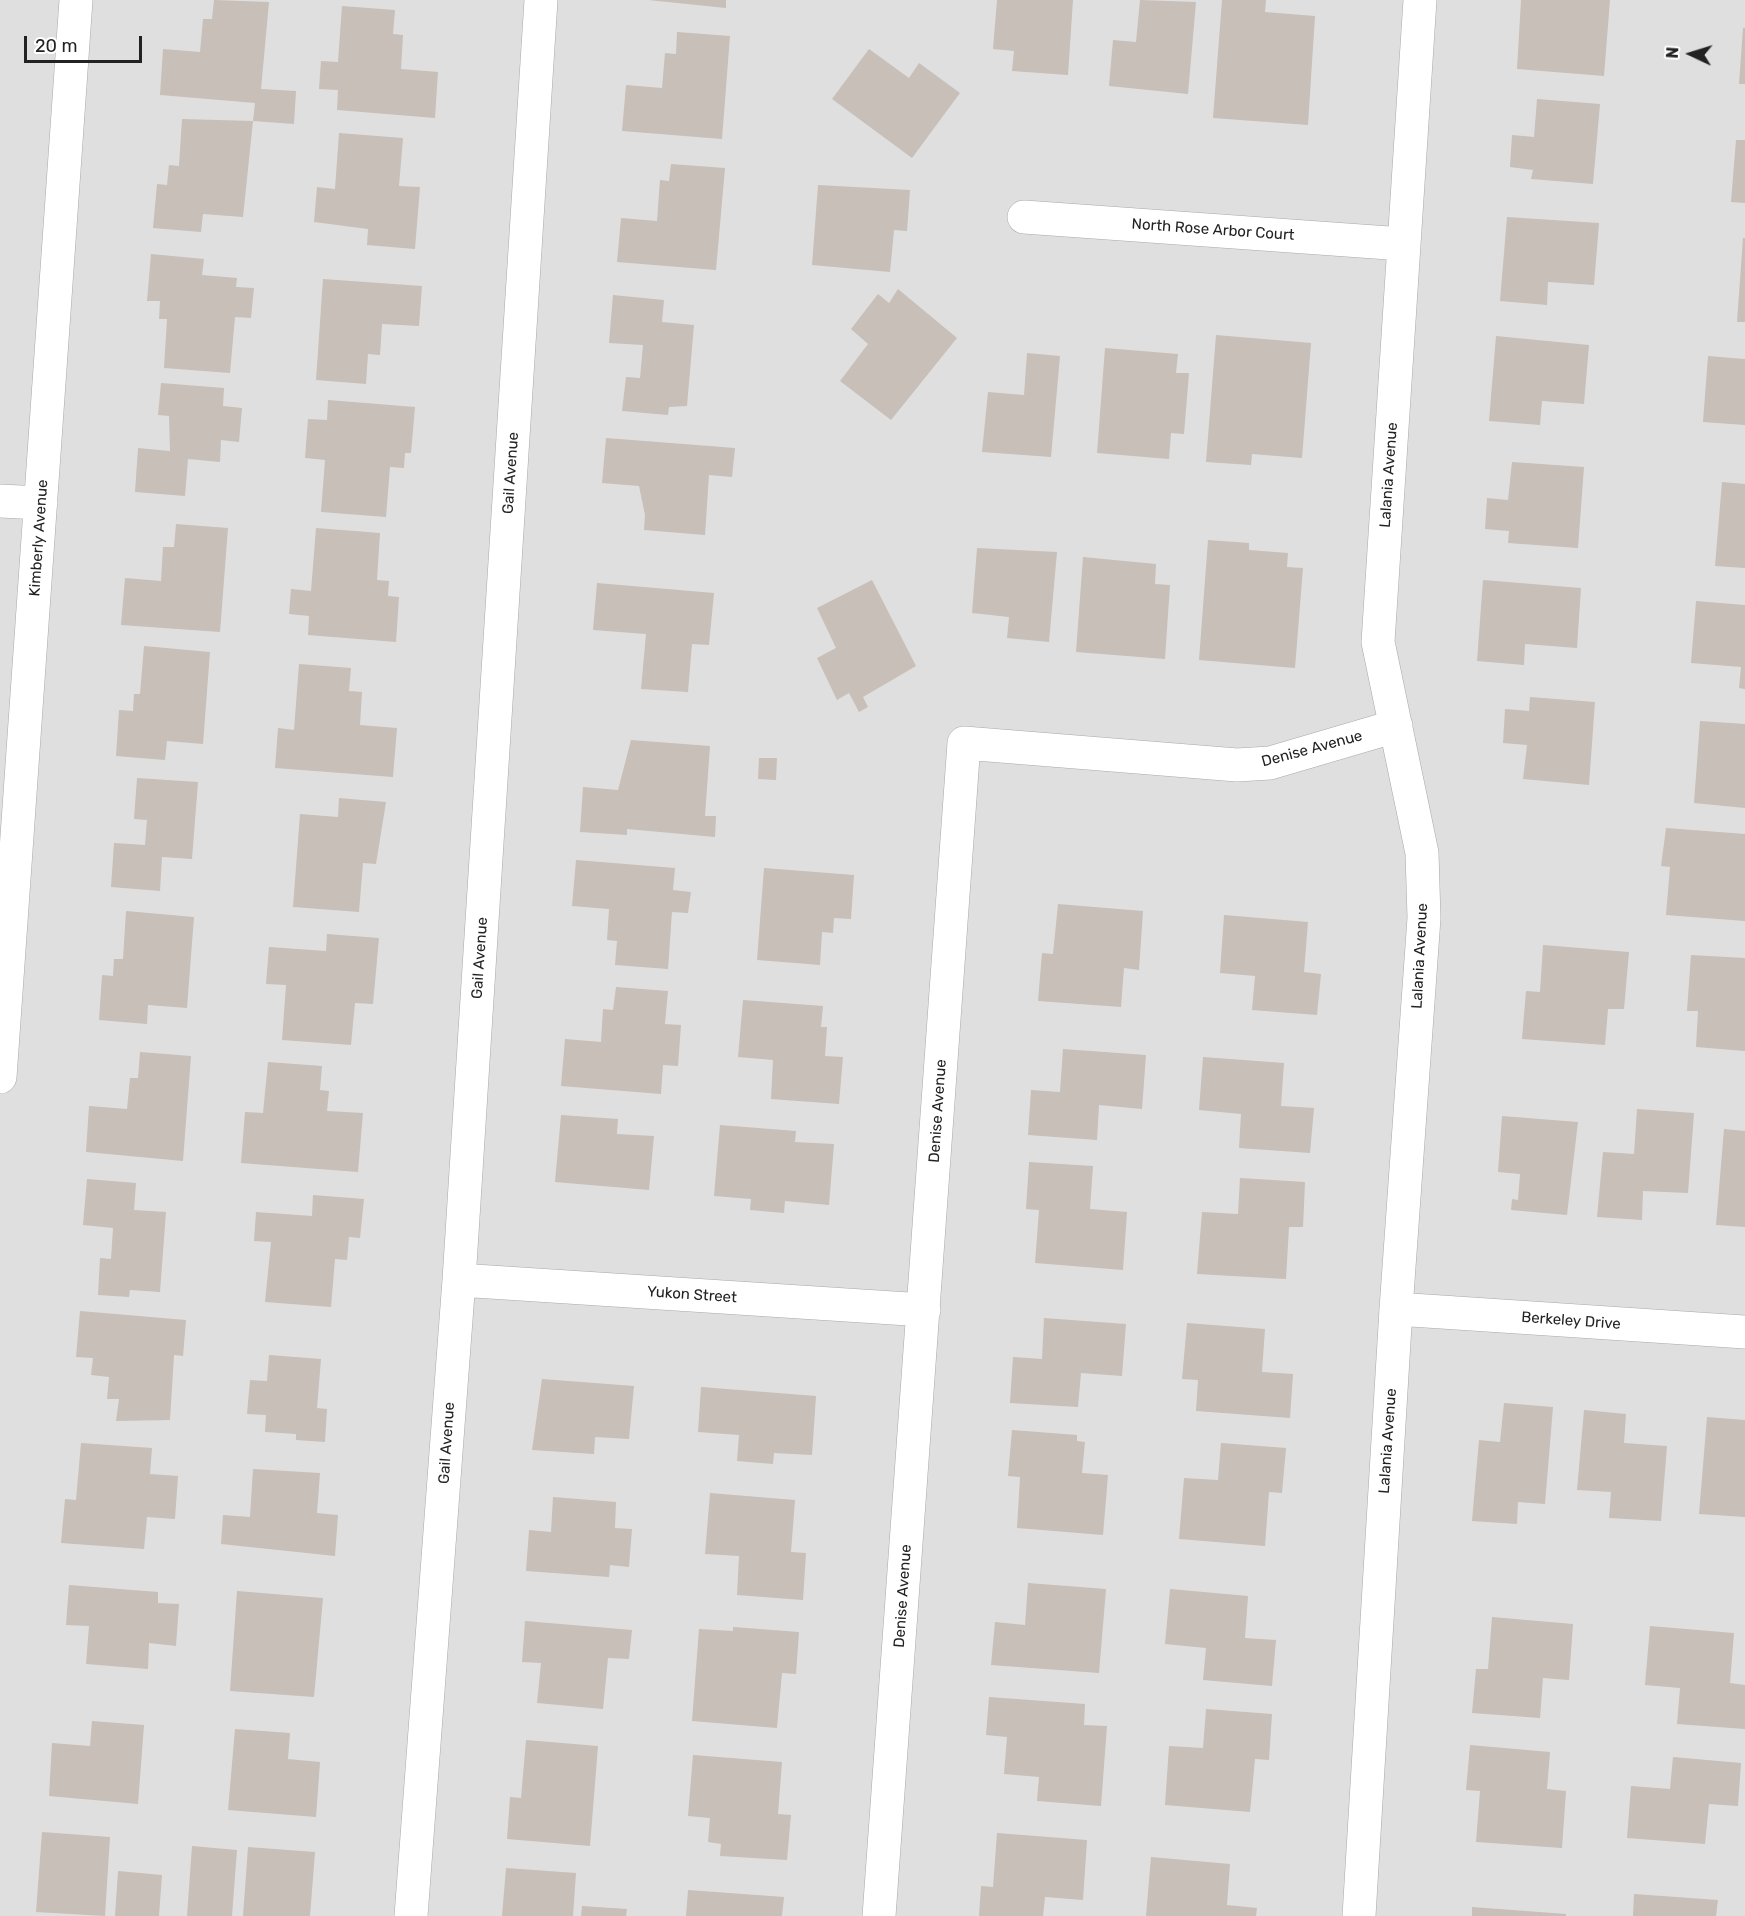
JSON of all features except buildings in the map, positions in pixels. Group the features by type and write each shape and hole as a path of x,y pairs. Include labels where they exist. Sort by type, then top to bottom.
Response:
{"street":[{"name":"Kimberly Avenue","path":"0,1077 1,1035 76,0"},
{"name":"Gail Avenue","path":"411,1916 459,1280 541,0"},
{"name":"Lalania Avenue","path":"1359,1916 1396,1310 1424,918 1422,853 1378,642 1420,0"},
{"name":"North Rose Arbor Court","path":"1024,217 1403,244"},
{"path":"0,501 41,503"},
{"name":"Denise Avenue","path":"879,1916 964,743 1237,765 1270,763 1396,726"},
{"name":"Yukon Street","path":"459,1280 924,1310"},
{"name":"Berkeley Drive","path":"1396,1310 1745,1332"}],"shaded area":[{"path":"0,0 1745,0 1745,1916 0,1916"}]}
